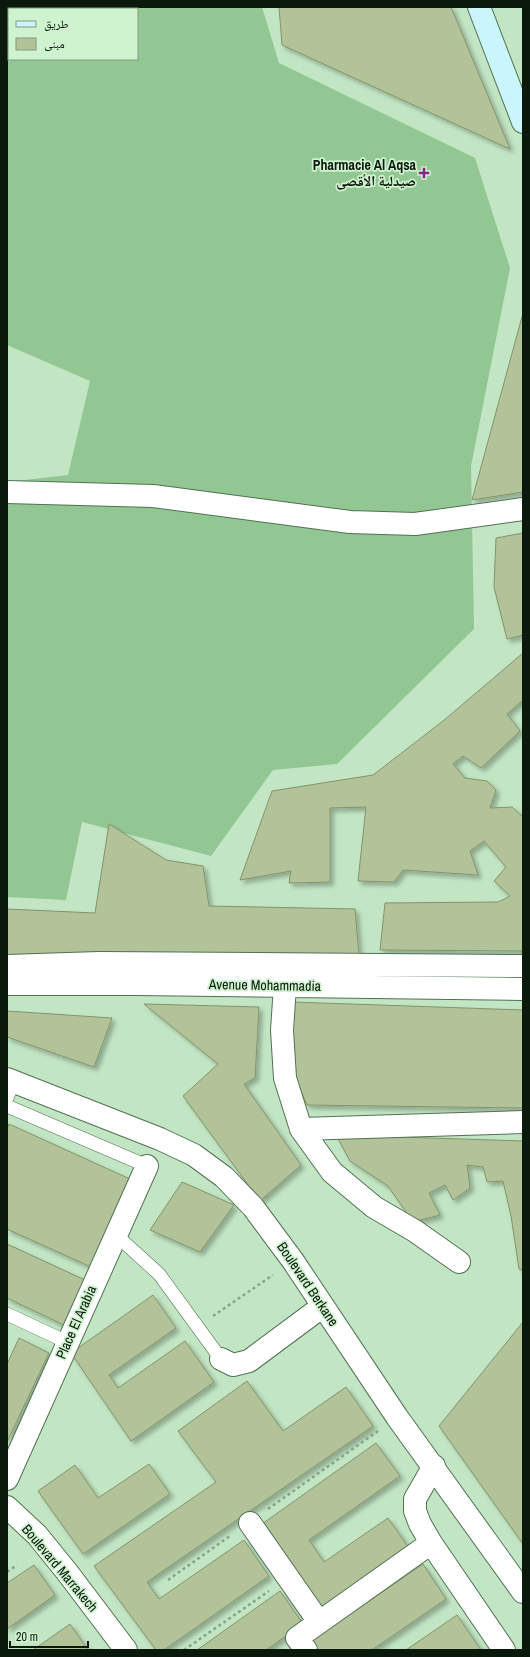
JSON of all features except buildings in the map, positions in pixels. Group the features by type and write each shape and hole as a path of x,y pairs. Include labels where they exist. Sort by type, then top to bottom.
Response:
{"street":[{"path":"479,7 523,122"},
{"path":"7,492 154,496 350,522 416,524 523,509"},
{"name":"Avenue Mohammadia","path":"7,966 99,963 523,966"},
{"path":"278,965 285,986 282,1030 285,1078 302,1129 332,1172 374,1207 415,1231 459,1262"},
{"name":"Avenue Mohammadia","path":"7,984 523,989"},
{"name":"Boulevard Berkane","path":"9,1086 160,1139 194,1155 224,1177 253,1207 293,1261 398,1417 523,1592"},
{"path":"302,1129 523,1122"},
{"name":"Place El Arabia","path":"7,1479 147,1166"},
{"path":"221,1358 233,1365 249,1361 323,1306"},
{"path":"434,1466 415,1499 415,1511 420,1524 431,1543 504,1650"},
{"name":"Boulevard Marrakech","path":"7,1507 37,1535 68,1572 126,1650"},
{"path":"250,1523 319,1622"},
{"path":"306,1650 297,1638 431,1543"}],"lane":[{"path":"7,1106 147,1166"},
{"path":"116,1235 159,1274 221,1358"},
{"path":"7,1314 67,1342"}],"path":[{"path":"198,1327 293,1261"},
{"path":"353,1448 398,1417"},
{"path":"7,1572 17,1565"},
{"path":"184,1650 288,1577"}],"green space":[{"path":"7,7 262,7 279,63 475,158 510,268 471,466 474,629 337,764 273,770 211,856 82,822 66,900 7,897 7,482 68,475 90,381 7,345"}],"place":[{"name":"Pharmacie Al Aqsa صيدلية الأقصى","path":"424,173"}]}
